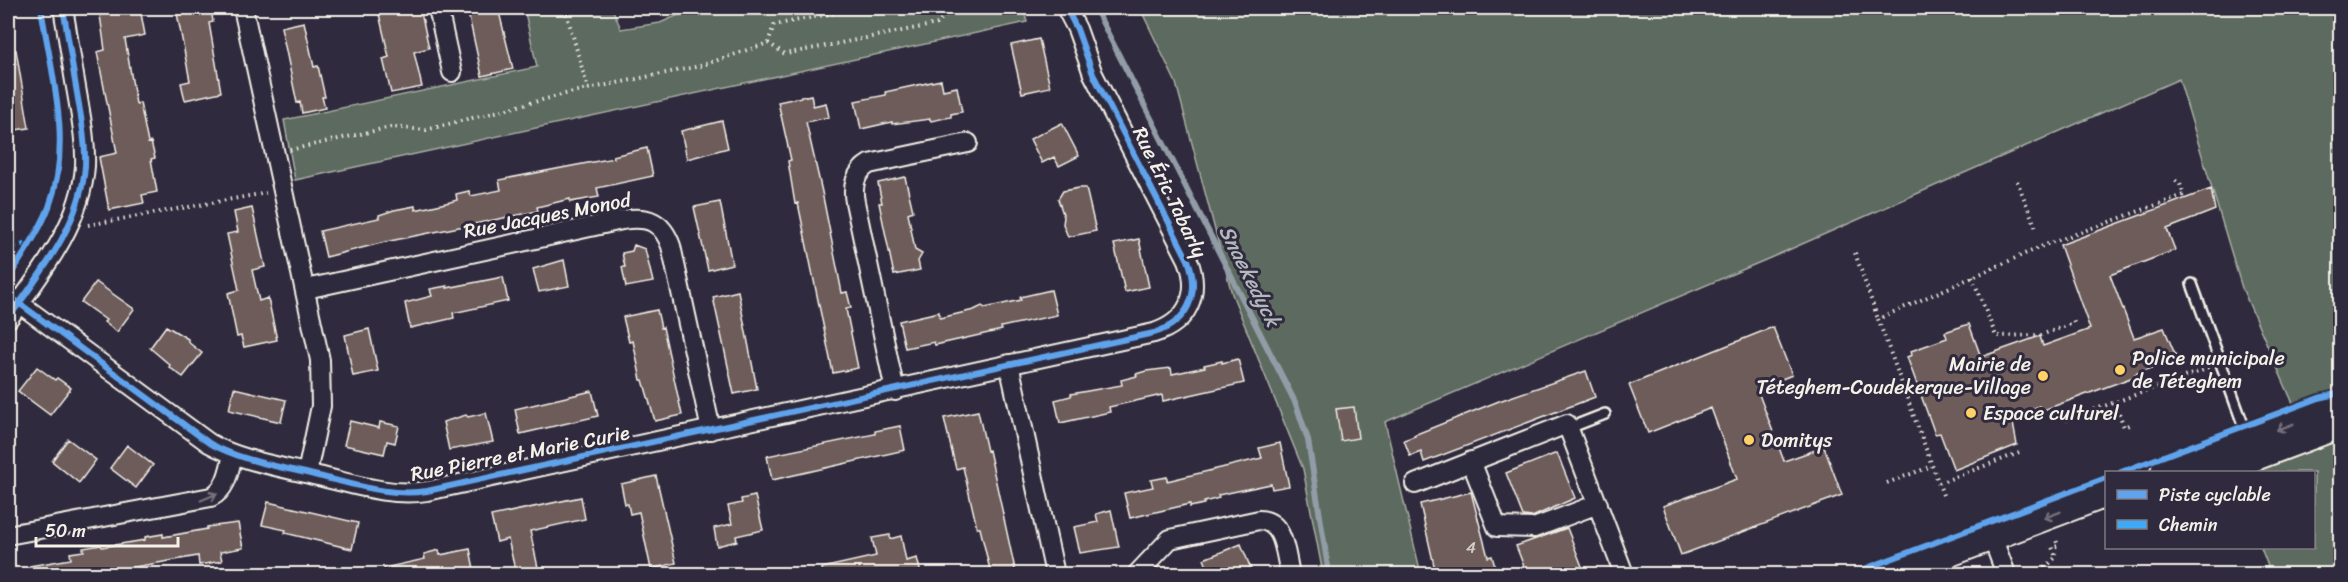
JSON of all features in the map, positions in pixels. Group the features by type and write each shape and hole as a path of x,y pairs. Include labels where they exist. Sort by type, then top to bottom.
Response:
{"street":[{"path":"8,319 13,299 48,261 66,229 81,188 85,154 63,8"},
{"path":"243,8 319,351 322,380 320,415 307,473"},
{"path":"438,8 452,72"},
{"name":"Rue Éric Tabarly","path":"895,391 1163,330 1181,319 1188,308 1193,279 1188,260 1093,74 1080,35 1066,8"},
{"path":"895,391 855,202 855,183 864,166 875,161 968,143"},
{"name":"Rue Jacques Monod","path":"306,289 622,220 637,218 652,221 664,230 671,246 711,430"},
{"name":"Rue Pierre et Marie Curie","path":"13,299 208,443 233,454 387,491 420,493 895,391"},
{"path":"1009,364 1055,574"},
{"path":"2217,471 2252,449 2315,416 2340,409"},
{"path":"2168,471 2340,425"},
{"path":"1415,484 1568,426 1624,574"},
{"path":"8,535 217,495 224,485 233,454"},
{"path":"1472,461 1497,527 1534,528 1598,504"},
{"path":"1893,574 1998,555 2105,495"},
{"path":"1943,574 2105,513"},
{"path":"1137,574 1170,540 1259,520 1269,521 1277,527 1290,574"}],"lane":[{"path":"2192,284 2252,449"},
{"path":"1568,426 1605,414"}],"path":[{"path":"567,8 566,12 588,89"},
{"path":"768,43 774,26 859,8"},
{"path":"768,43 785,54 937,24 948,9 964,8"},
{"path":"275,154 391,127 426,130 588,89 700,66 768,43"},
{"path":"1878,319 2044,245 2184,195 2180,184 2172,178"},
{"path":"2017,181 2036,228"},
{"path":"66,229 283,190"},
{"path":"1855,253 1943,495"},
{"path":"1972,277 1996,336 2041,335 2074,323 2072,318"},
{"path":"2066,420 2221,363"},
{"path":"2115,402 2124,427 2129,426"},
{"path":"1939,483 2019,453"},
{"path":"1887,483 1932,466"},
{"path":"2026,574 2045,568 2046,574"}],"green space":[{"path":"524,8 612,8 621,29 660,23 695,8 1023,8 1027,22 295,180 284,120 537,67"},
{"path":"1140,8 2340,8 2340,574 2271,574 2261,549 2315,549 2315,471 2242,471 2303,426 2242,288 2179,79 1770,258 1385,422 1421,574 1323,574 1303,469 1232,294 1176,83"},
{"path":"1987,568 1995,574 1961,574"}],"building":[{"path":"99,8 140,8 145,35 125,39 136,104 140,103 148,143 151,142 155,158 151,159 157,192 142,195 144,203 109,210 99,157 117,153 97,52 105,50"},
{"path":"176,8 211,8 213,22 209,23 221,92 185,100 181,83 190,81"},
{"path":"387,8 420,8 429,48 414,52 422,87 391,93 383,59 389,57 379,14 388,12"},
{"path":"467,8 498,8 513,69 482,76"},
{"path":"304,22 314,67 318,66 325,97 322,97 325,108 302,113 300,102 297,103 281,27"},
{"path":"1039,39 1050,87 1022,93 1011,45"},
{"path":"8,50 16,50 29,128 8,131"},
{"path":"941,80 943,90 957,87 962,112 931,121 930,119 892,124 892,122 861,129 855,101"},
{"path":"811,95 813,106 826,103 829,117 806,122 842,293 847,292 851,308 846,309 858,368 833,373 798,203 795,204 788,161 791,160 778,102"},
{"path":"722,121 728,148 687,159 681,131"},
{"path":"1062,123 1079,156 1059,166 1054,157 1042,163 1030,139"},
{"path":"647,148 653,176 597,188 599,197 570,202 570,199 537,207 538,211 385,242 326,257 320,231 379,218 379,215 394,210 415,206 415,210 450,202 457,200 456,194 469,191 471,196 501,190 499,180 614,158 613,156"},
{"path":"905,177 913,211 908,213 915,250 922,254 918,261 920,270 894,275 879,203 882,203 878,183"},
{"path":"1086,188 1096,231 1068,237 1058,199 1063,191"},
{"path":"2211,189 2215,210 2167,229 2175,250 2110,275 2134,338 2164,328 2177,359 2041,411 2039,406 2012,418 2017,445 1954,470 1940,433 1935,434 1907,357 1912,355 1911,351 1947,338 1945,332 1969,324 1981,357 2040,336 2043,346 2090,329 2060,245"},
{"path":"720,202 732,264 708,270 694,207"},
{"path":"252,208 265,267 252,270 259,301 268,298 277,340 244,347 241,336 237,337 228,293 239,290 227,234 238,232 234,212"},
{"path":"1139,239 1149,287 1125,292 1114,244"},
{"path":"634,245 645,249 653,282 626,287 622,253 632,251"},
{"path":"564,260 569,286 539,292 533,269"},
{"path":"503,277 508,301 453,313 454,318 410,328 405,303 432,296 430,289"},
{"path":"96,282 134,309 117,332 104,322 106,320 81,302"},
{"path":"1051,290 1057,315 935,345 934,342 905,348 899,321 939,312 940,318 982,306 985,308 1021,300 1020,297"},
{"path":"738,291 757,389 734,394 713,297"},
{"path":"657,310 661,328 663,327 682,415 655,421 643,380 641,380 633,341 629,342 623,317"},
{"path":"166,326 188,339 188,342 202,353 183,377 150,348"},
{"name":"Domitys","path":"1773,327 1792,375 1757,389 1784,461 1824,447 1842,495 1681,555 1663,506 1737,479 1711,408 1648,433 1629,385"},
{"path":"369,329 378,371 353,376 345,335"},
{"path":"1238,359 1244,383 1163,401 1162,395 1109,407 1110,412 1060,423 1055,400 1071,396 1071,394 1122,385 1121,380 1146,371 1171,368 1172,374"},
{"path":"37,367 71,388 50,415 18,391"},
{"path":"1586,371 1595,397 1424,462 1421,452 1410,456 1404,440 1414,435 1499,401"},
{"path":"234,388 286,400 281,422 229,410"},
{"path":"592,391 598,416 520,434 515,409"},
{"path":"1354,407 1358,438 1341,441 1336,409"},
{"path":"978,411 987,451 989,450 1016,574 991,574 980,528 977,528 963,467 956,469 944,418"},
{"path":"486,413 493,442 449,450 443,422 466,415 468,417"},
{"path":"350,421 379,428 380,422 399,426 395,443 387,441 384,454 344,445"},
{"path":"900,426 905,450 772,480 767,456 875,434 875,431"},
{"path":"68,439 96,460 79,483 52,461"},
{"path":"1280,443 1289,486 1272,489 1271,484 1218,495 1219,498 1204,502 1204,504 1190,507 1190,504 1130,518 1124,493 1153,487 1151,480 1167,477 1167,481 1262,458 1259,448"},
{"path":"127,445 153,465 136,488 110,468"},
{"path":"1557,453 1575,498 1532,517 1523,516 1506,473"},
{"path":"656,476 676,563 651,569 639,512 630,514 628,504 625,504 621,484"},
{"path":"1471,492 1488,557 1492,556 1497,574 1436,574 1420,504"},
{"path":"755,496 763,530 736,536 737,541 717,546 714,528 732,524 728,506 742,503 741,499"},
{"path":"581,497 585,519 530,531 539,572 516,574 508,539 497,542 491,516"},
{"path":"268,502 358,523 352,549 285,533 286,530 262,525"},
{"path":"1111,510 1119,547 1080,553 1074,527 1098,522 1096,514"},
{"path":"238,523 243,548 220,552 222,561 199,565 198,556 95,574 30,574 30,566 71,559 70,553 84,551 83,548 101,545 102,547 145,540 145,537 163,534 163,537"},
{"path":"1567,528 1585,574 1527,574 1516,546"},
{"path":"890,535 890,539 901,536 906,561 917,558 921,574 823,574 822,568 876,556 872,538"},
{"path":"1241,544 1253,574 1210,574 1204,559"},
{"path":"470,549 475,574 384,574 384,568 425,559 424,554 439,550 440,555"}],"waterway":[{"name":"Snaekedyck","path":"1095,8 1296,404 1308,440 1329,574"}],"marked path":[{"path":"8,248 30,243"}],"cycle path":[{"path":"8,279 45,217 56,183 60,133 58,108 41,8"},
{"path":"8,319 57,247 76,208 82,187 85,166 82,120 63,8"},
{"path":"8,295 209,443 262,463 358,486 400,492 427,491 1154,333 1175,322 1189,305 1192,295 1192,272 1093,74 1077,29 1066,8"},
{"path":"2124,471 2319,398 2340,393"},
{"path":"1851,574 2105,478"}],"place":[{"name":"Police municipale de Téteghem","path":"2120,370"},
{"name":"Mairie de Téteghem-Coudekerque-Village","path":"2043,376"},
{"name":"Espace culturel","path":"1971,413"},
{"name":"Domitys","path":"1749,440"}]}
